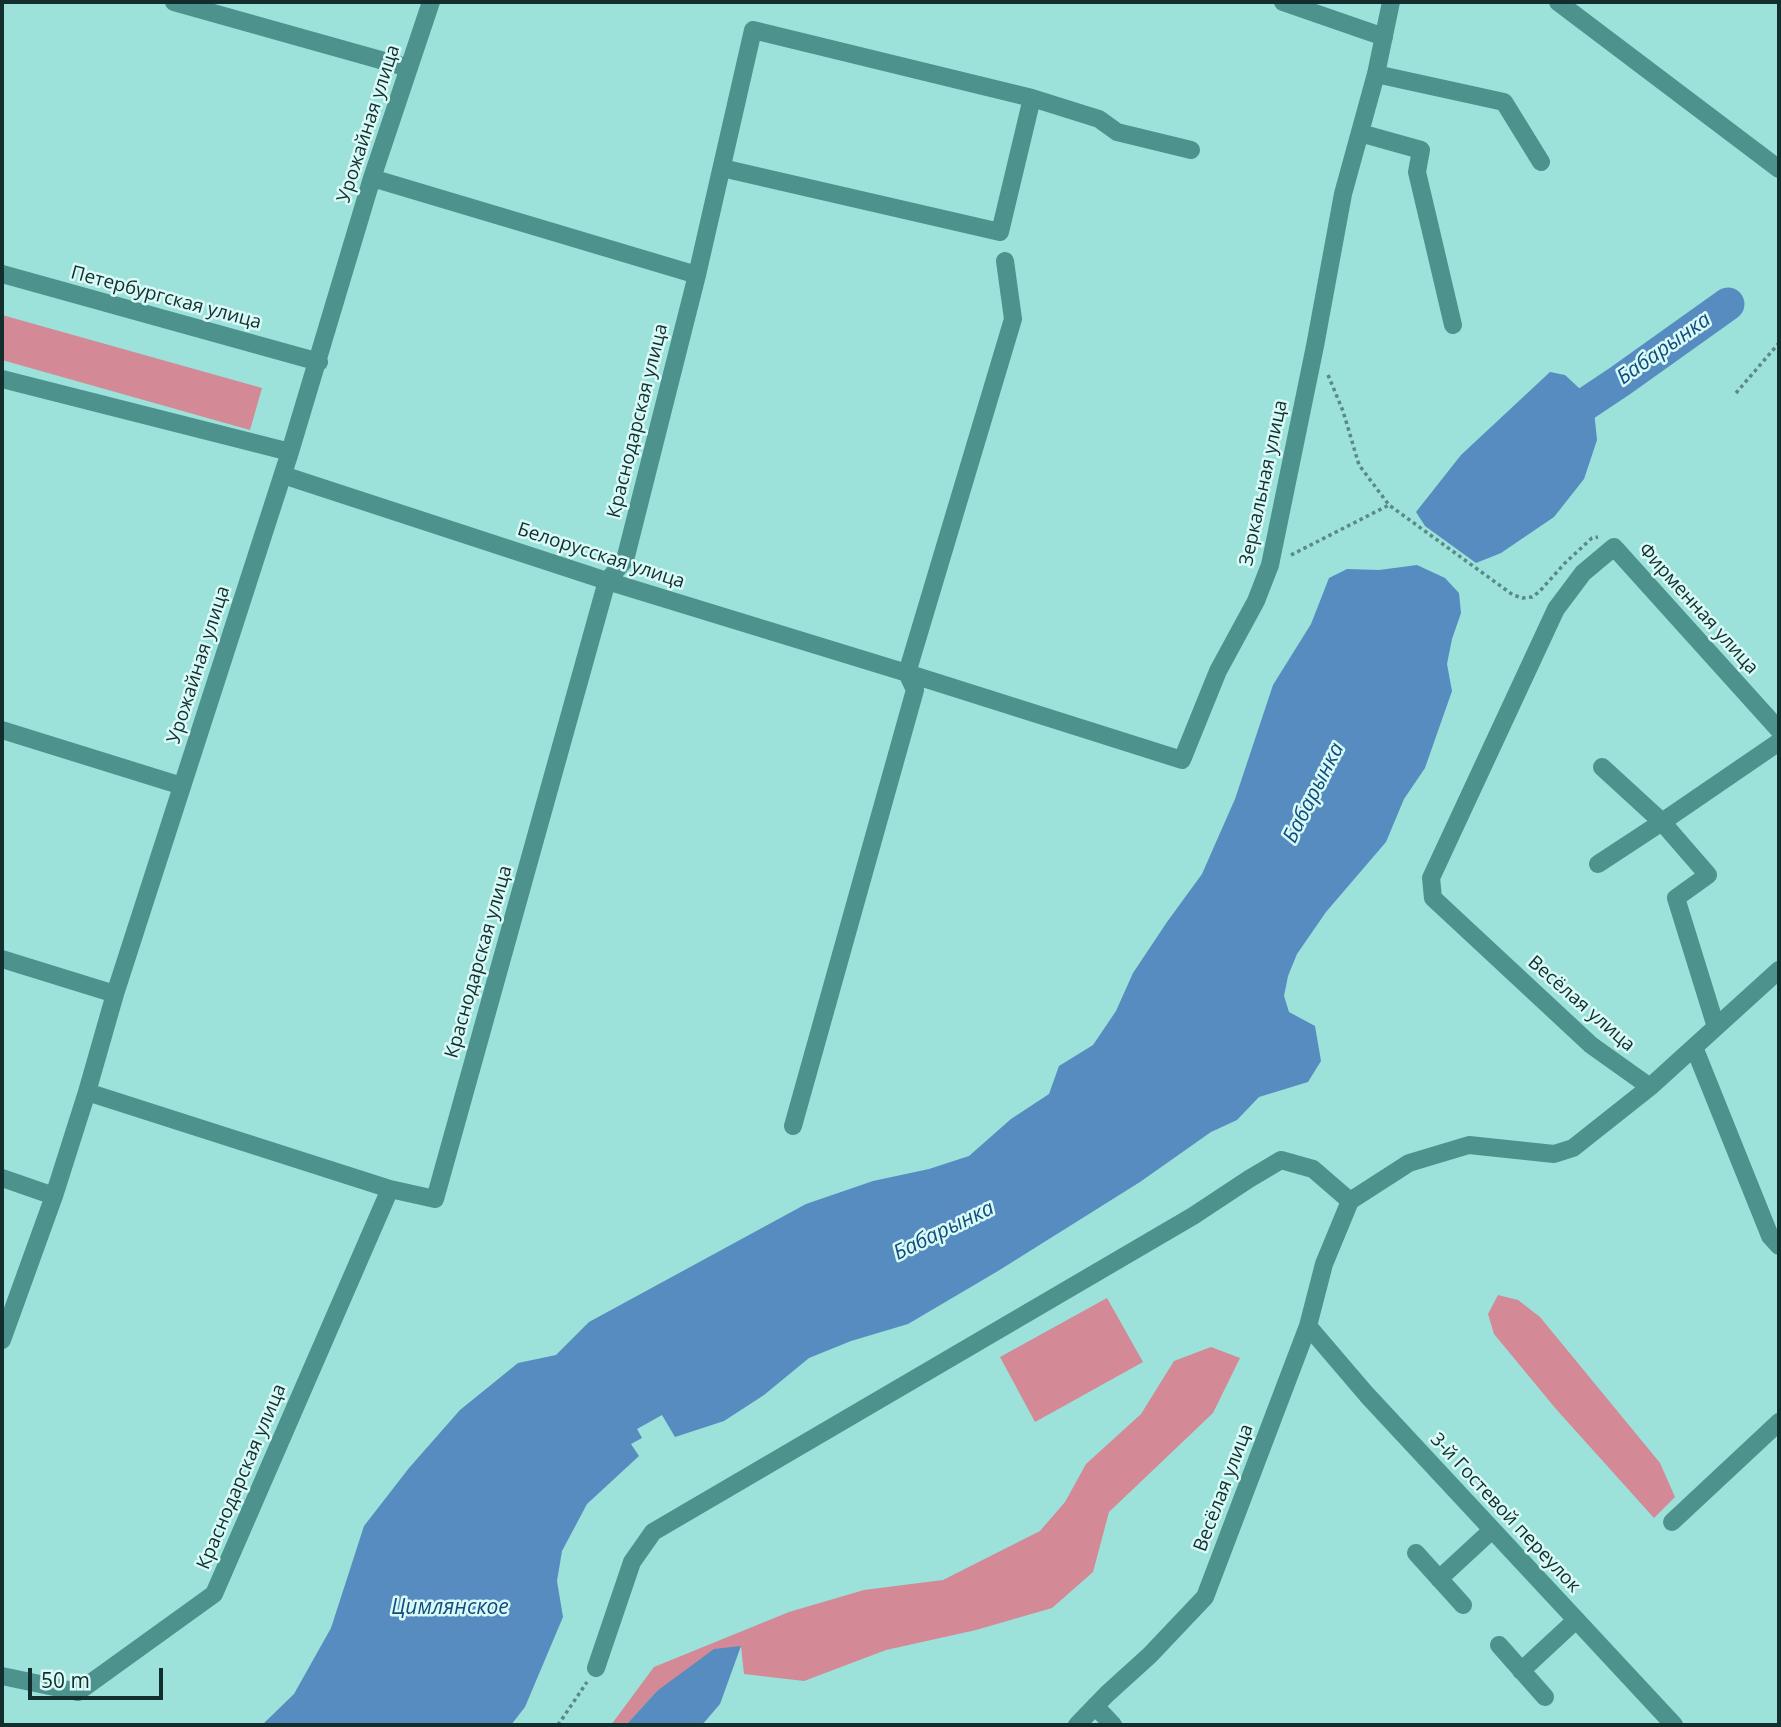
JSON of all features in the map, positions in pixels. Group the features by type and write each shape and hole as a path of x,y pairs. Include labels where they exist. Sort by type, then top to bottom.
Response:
{"street":[{"path":"174,2 409,68"},
{"name":"Урожайная улица","path":"2,1340 54,1196 114,994 283,475 372,178 431,2"},
{"path":"1283,2 1384,37"},
{"name":"Зеркальная улица","path":"907,673 1182,760 1218,671 1256,601 1270,565 1343,194 1376,74 1391,2"},
{"path":"1558,2 1779,169"},
{"name":"Краснодарская улица","path":"2,1676 78,1692 214,1594 390,1189 435,1199 607,581 625,560 697,275 753,30 1032,98"},
{"path":"1376,74 1504,102 1541,162"},
{"path":"722,168 1000,232 1032,98 1099,119 1117,132 1191,150"},
{"path":"1360,133 1421,150 1417,172 1453,325"},
{"path":"372,178 697,275"},
{"path":"793,1126 915,690 907,673 1013,319 1005,261"},
{"name":"Петербургская улица","path":"2,274 319,362"},
{"path":"2,379 290,452"},
{"name":"Белорусская улица","path":"283,475 607,581 907,673"},
{"name":"Фирменная улица","path":"1614,547 1779,730"},
{"name":"Весёлая улица","path":"1614,547 1583,572 1556,609 1431,878 1433,898 1448,913 1591,1045 1650,1087"},
{"path":"2,730 182,786"},
{"path":"1598,864 1779,742"},
{"path":"1602,767 1662,822 1708,875 1676,898 1716,1027"},
{"path":"2,959 114,994"},
{"path":"596,1668 632,1562 653,1532 1193,1216 1281,1160 1313,1169 1350,1201 1409,1163 1469,1145 1554,1154 1573,1148 1650,1087 1779,970"},
{"path":"1694,1047 1770,1236 1779,1246"},
{"path":"87,1092 390,1189"},
{"path":"2,1178 54,1196"},
{"name":"Весёлая улица","path":"1077,1725 1150,1655 1205,1597 1308,1326 1324,1264 1350,1201"},
{"name":"3-й Гостевой переулок","path":"1308,1326 1367,1395 1674,1725"},
{"path":"1672,1522 1779,1422"},
{"path":"1439,1579 1492,1530"},
{"path":"1416,1553 1463,1605"},
{"path":"1521,1671 1576,1620"},
{"path":"1499,1645 1545,1697"},
{"path":"1095,1706 1113,1725"}],"path":[{"path":"1736,393 1779,343"},
{"path":"1315,346 1343,411 1359,465 1389,505 1513,594 1523,598 1532,597 1592,538 1600,536 1614,547"},
{"path":"1270,565 1389,505"},
{"path":"558,1725 596,1668"}],"shaded area":[{"path":"2,315 262,388 250,430 2,360"},
{"path":"1498,1295 1518,1300 1540,1317 1660,1463 1675,1497 1654,1518 1556,1409 1494,1334 1488,1314"},
{"path":"1107,1298 1143,1362 1035,1422 1000,1357"},
{"path":"1211,1347 1240,1358 1213,1413 1109,1512 1093,1572 1052,1608 976,1630 886,1650 804,1681 744,1674 741,1646 657,1691 626,1725 611,1725 654,1667 789,1612 864,1590 943,1580 1040,1531 1065,1502 1086,1464 1141,1414 1174,1361"}],"water":[{"path":"1550,372 1565,375 1593,401 1597,440 1584,479 1554,517 1501,553 1476,563 1425,526 1416,512 1461,455"},
{"name":"Цимлянское","path":"1417,565 1445,578 1459,593 1461,613 1447,664 1452,691 1425,768 1404,799 1386,842 1326,912 1297,954 1288,976 1284,996 1289,1012 1315,1026 1321,1061 1308,1082 1259,1097 1237,1120 1211,1132 1140,1182 908,1324 851,1341 809,1358 764,1395 724,1421 675,1437 662,1415 637,1429 642,1438 631,1444 639,1456 587,1504 562,1551 557,1581 563,1617 525,1707 511,1725 262,1725 294,1694 331,1628 364,1526 409,1468 460,1410 518,1363 556,1355 589,1322 806,1204 873,1181 929,1169 969,1156 1011,1119 1049,1094 1059,1066 1093,1045 1116,1011 1133,973 1202,874 1235,799 1273,685 1311,624 1329,578 1347,569 1379,570"},
{"path":"741,1646 720,1704 702,1725 626,1725 657,1691 714,1649"}],"waterway":[{"name":"Бабарынка","path":"1558,428 1578,409 1728,304"}]}
